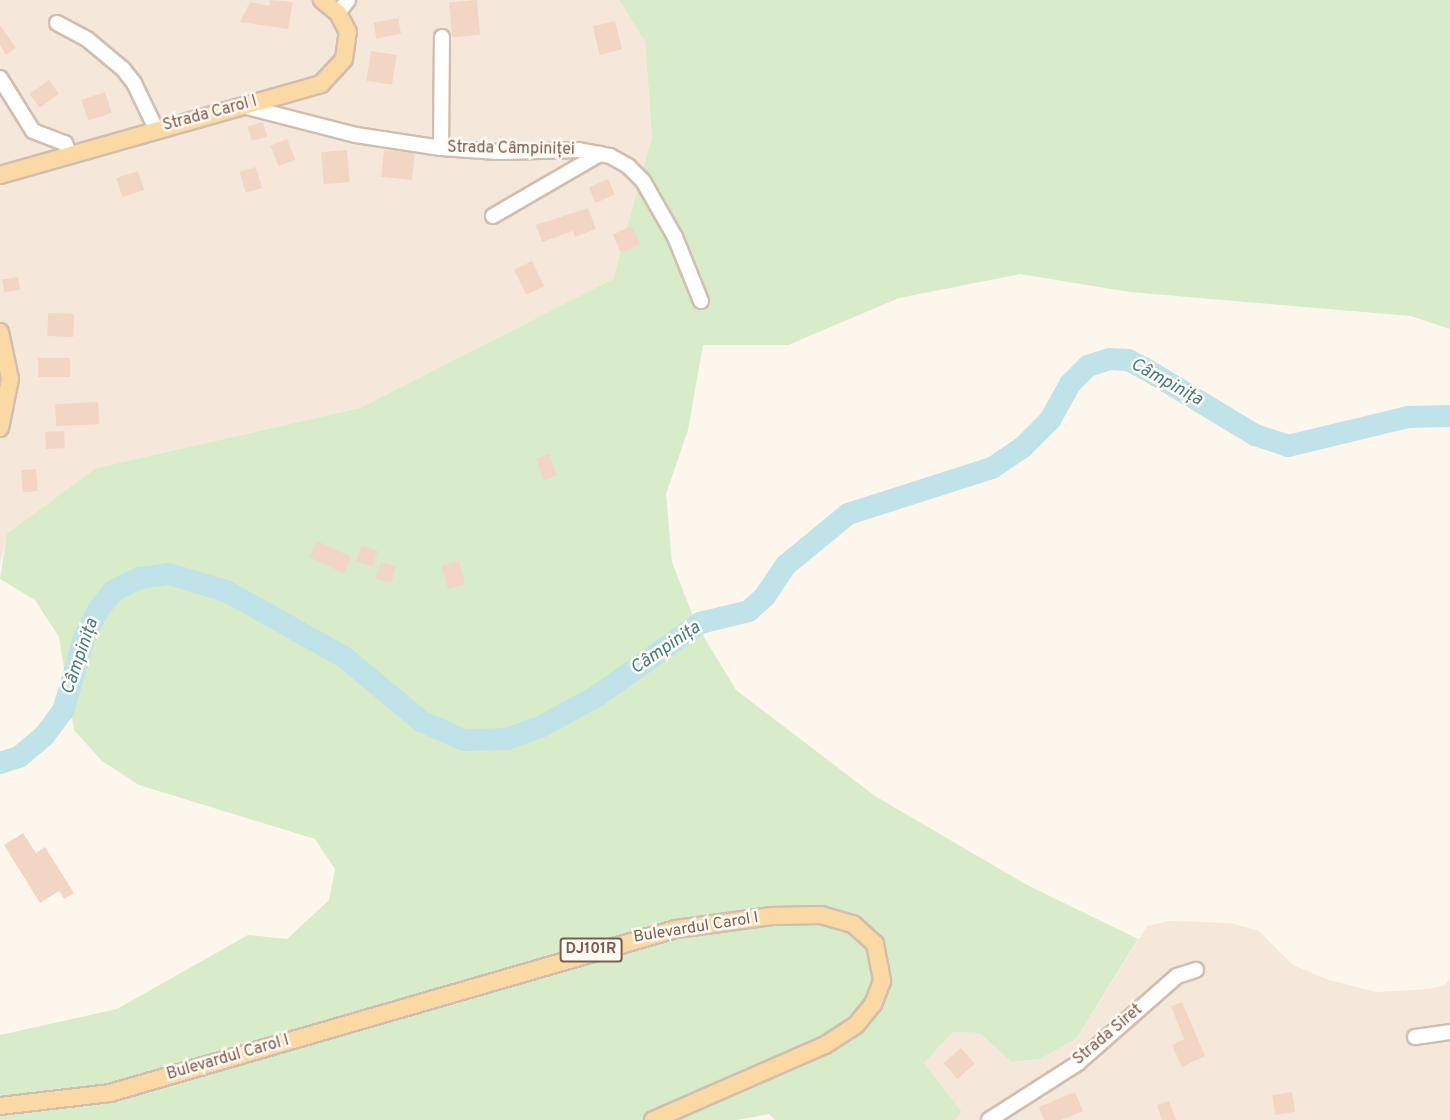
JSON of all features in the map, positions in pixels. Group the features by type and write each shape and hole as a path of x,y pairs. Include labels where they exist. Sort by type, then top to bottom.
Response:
{"main road":[{"name":"Strada Carol I","path":"0,175 156,129 305,90 333,74 348,45 343,6 322,0"},
{"path":"0,332 9,379 0,428"},
{"name":"Bulevardul Carol I","path":"0,1106 110,1093 676,928 772,916 821,915 853,924 875,944 882,981 873,1004 856,1025 825,1045 653,1120"}],"street":[{"path":"57,22 87,39 123,69 134,82 156,129"},
{"path":"441,148 442,37"},
{"path":"0,78 33,130 65,143 69,154"},
{"name":"Strada Câmpiniței","path":"241,106 356,135 441,148 600,154 628,166 644,182 675,237 701,300"},
{"path":"493,216 600,154"},
{"name":"Strada Siret","path":"989,1120 1078,1063 1177,976 1196,970"},
{"path":"1415,1037 1450,1032"}],"shaded area":[{"path":"0,0 619,0 645,42 652,137 613,279 360,408 96,468 8,534 0,563"},
{"path":"1169,921 1231,923 1259,931 1293,965 1326,979 1376,992 1430,989 1445,985 1450,978 1450,1120 955,1120 962,1112 924,1063 953,1032 980,1033 1011,1062 1040,1059 1076,1039 1147,926"}],"green space":[{"path":"619,0 1450,0 1450,329 1411,316 1130,292 1020,274 899,298 788,345 703,345 688,430 666,494 672,562 696,624 736,690 875,796 1027,885 1138,939 1076,1039 1040,1059 1011,1062 980,1033 953,1032 924,1063 962,1112 955,1120 775,1120 769,1114 737,1120 0,1120 0,1035 117,1009 248,935 287,939 329,900 335,869 315,839 139,785 102,761 74,730 59,637 35,600 0,579 7,534 96,468 360,408 613,279 652,137 645,42"}],"building":[{"path":"270,0 293,2 288,29 240,22 250,2 269,6"},
{"path":"477,0 480,35 452,37 449,2"},
{"path":"398,18 401,34 377,38 373,23"},
{"path":"615,21 622,49 600,55 593,27"},
{"path":"0,25 16,48 6,55 0,45"},
{"path":"371,51 397,55 392,85 366,81"},
{"path":"49,80 59,94 40,108 30,94"},
{"path":"105,92 112,113 88,121 81,100"},
{"path":"263,122 267,136 252,141 248,126"},
{"path":"287,139 295,159 279,166 270,146"},
{"path":"347,150 350,182 324,184 321,152"},
{"path":"384,150 415,153 412,180 381,177"},
{"path":"256,167 262,188 246,193 240,172"},
{"path":"138,171 144,190 122,197 116,178"},
{"path":"608,179 615,195 596,203 589,188"},
{"path":"588,208 596,229 575,237 573,231 542,242 536,225"},
{"path":"632,226 640,244 621,253 613,235"},
{"path":"532,261 544,286 526,295 514,270"},
{"path":"18,277 20,290 4,292 2,280"},
{"path":"48,313 74,314 73,337 47,336"},
{"path":"38,358 70,358 70,377 38,377"},
{"path":"98,402 99,424 56,426 55,404"},
{"path":"64,431 65,448 46,449 45,432"},
{"path":"549,454 557,476 544,480 536,459"},
{"path":"36,469 38,491 23,492 21,470"},
{"path":"317,541 351,557 344,573 309,557"},
{"path":"362,545 378,551 372,567 356,561"},
{"path":"459,561 465,584 448,589 442,566"},
{"path":"381,562 396,567 391,583 376,578"},
{"path":"23,833 36,853 45,847 74,893 64,899 59,891 40,903 4,845"},
{"path":"1182,1002 1205,1056 1182,1067 1172,1045 1184,1039 1171,1006"},
{"path":"961,1048 975,1064 957,1079 944,1063"},
{"path":"1075,1092 1083,1111 1061,1120 1044,1120 1039,1107"},
{"path":"1292,1092 1295,1112 1275,1115 1272,1095"},
{"path":"1169,1101 1176,1120 1162,1120 1157,1105"}],"waterway":[{"name":"Câmpinița","path":"0,763 19,757 44,736 63,711 85,636 99,609 113,591 140,578 169,574 226,591 344,657 421,721 464,740 507,739 542,726 597,696 700,623 749,611 765,596 786,565 848,514 992,468 1022,448 1050,420 1070,384 1088,366 1109,359 1128,360 1255,435 1288,446 1408,417 1450,416"}]}
